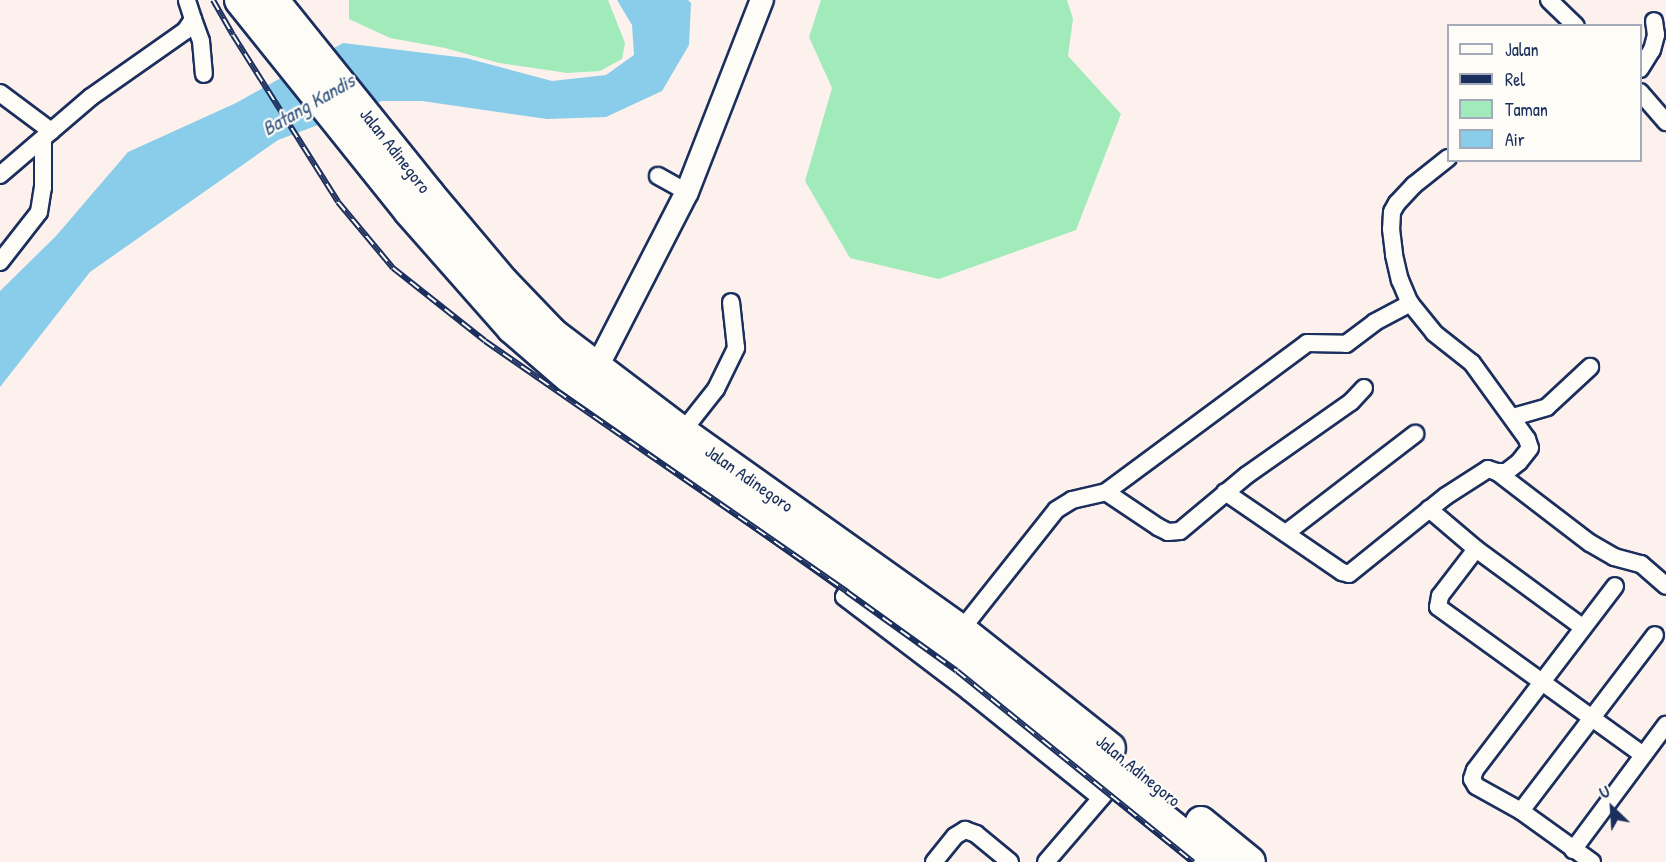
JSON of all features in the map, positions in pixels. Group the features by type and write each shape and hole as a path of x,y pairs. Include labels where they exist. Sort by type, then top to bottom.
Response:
{"highway":[{"path":"240,0 295,47"},
{"path":"273,0 295,47"},
{"name":"Jalan Adinegoro","path":"295,47 354,121 424,230 512,328 570,378 855,581 905,602 961,630 1250,862"},
{"name":"Jalan Adinegoro","path":"354,121 428,193 503,282 553,334 905,602 950,648 1108,789 1217,862"}],"street":[{"path":"188,0 201,41 204,74"},
{"path":"596,369 687,192 762,0"},
{"path":"1549,0 1574,24"},
{"path":"0,176 91,97 177,37 193,19"},
{"path":"1642,67 1654,42 1656,34 1654,21"},
{"path":"0,93 47,136"},
{"path":"1642,93 1666,122"},
{"path":"0,262 39,212 47,136"},
{"path":"1225,492 1342,572 1349,574 1475,475 1488,469 1506,472 1519,462 1530,448 1513,417 1472,363 1434,333 1410,303 1400,280 1394,255 1392,212 1414,185 1447,160"},
{"path":"658,176 687,192"},
{"path":"682,432 716,389 736,348 731,302"},
{"path":"961,630 1056,510 1072,500 1106,492 1307,343 1346,344 1375,322 1410,303"},
{"path":"1513,417 1547,407 1590,367"},
{"path":"1106,492 1158,527 1175,532 1186,527 1225,492 1351,402 1364,388"},
{"path":"1286,534 1415,434"},
{"path":"1497,472 1590,543 1614,557 1641,564 1666,586"},
{"path":"1429,509 1476,549 1582,627"},
{"path":"1476,549 1440,596 1438,607 1644,755"},
{"path":"855,581 844,597 969,692 1108,789 1046,862"},
{"path":"1592,862 1521,811 1476,786 1472,779 1475,770 1615,586"},
{"path":"1521,811 1655,635"},
{"path":"1573,850 1666,725"},
{"path":"934,862 955,836 965,830 976,834 1010,862"}],"green space":[{"path":"349,0 608,0 625,43 622,59 600,71 567,73 499,63 445,48 390,38 349,19"},
{"path":"821,0 1067,0 1073,19 1068,56 1121,114 1076,230 939,279 850,258 805,181 832,88 809,37"}],"water":[{"name":"Batang Kandis","path":"617,0 688,0 691,3 689,45 662,91 606,117 547,119 422,101 382,101 278,140 90,272 0,387 0,291 56,236 128,152 236,103 343,43 466,58 552,81 606,75 634,55 632,25"}],"railway":[{"path":"213,0 338,202 393,268 485,341 957,671 1193,862"}]}
